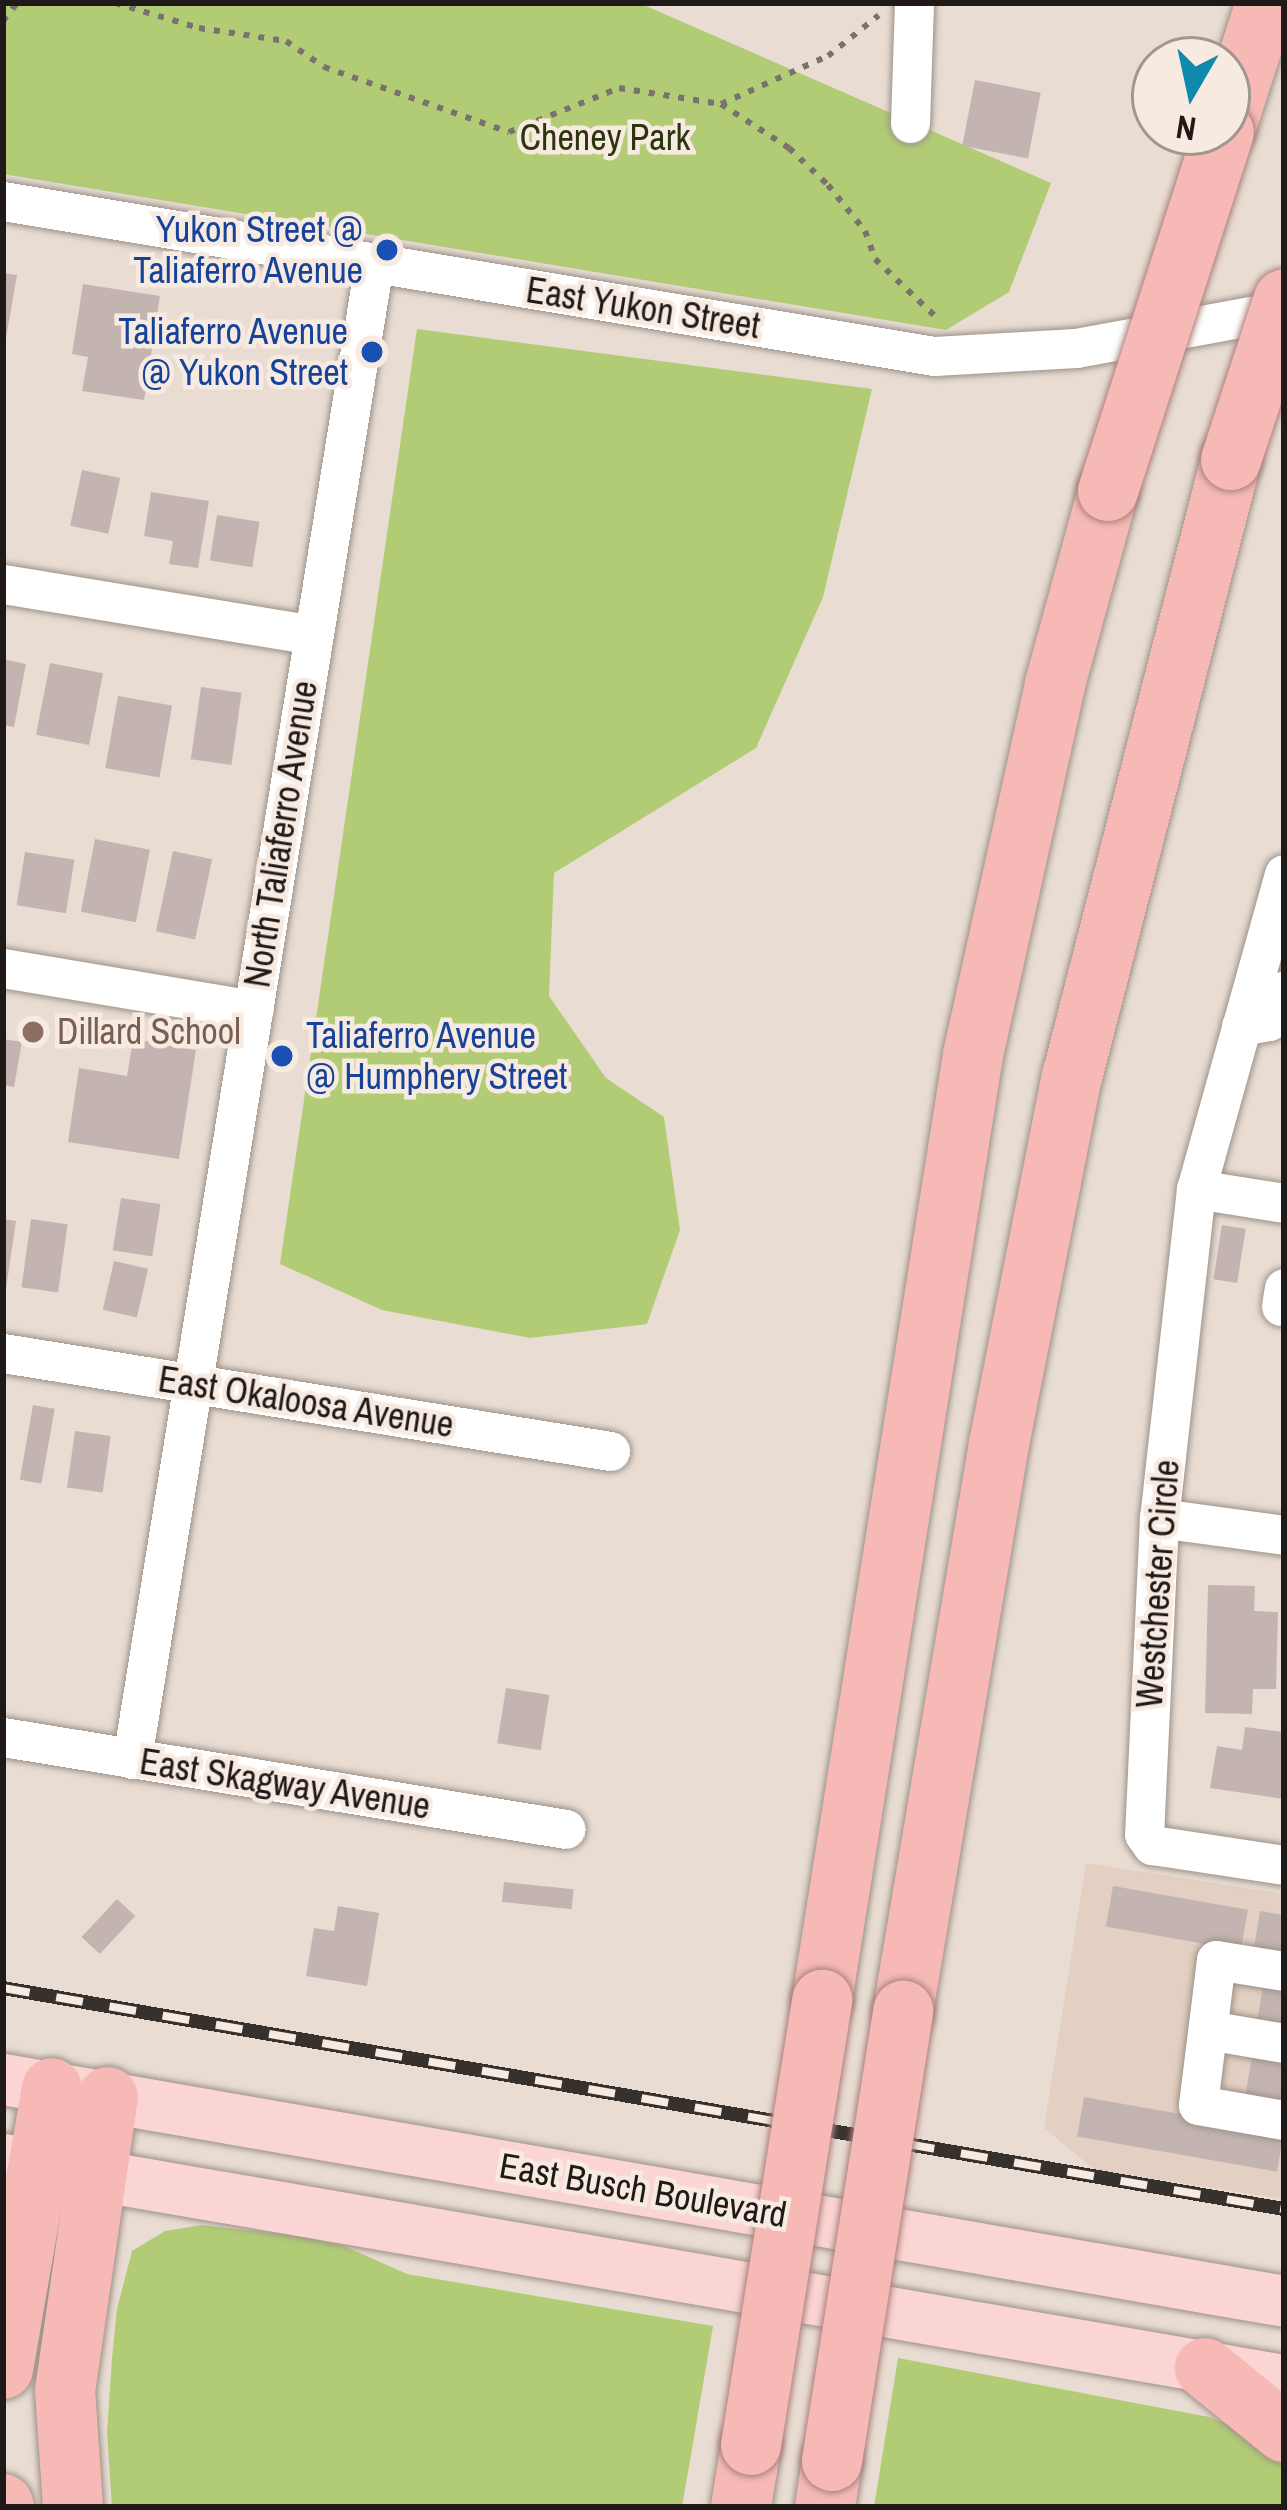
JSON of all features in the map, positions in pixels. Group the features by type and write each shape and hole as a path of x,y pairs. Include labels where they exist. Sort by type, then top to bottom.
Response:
{"highway":[{"path":"741,2507 973,1055 1055,684 1108,491 1217,156"},
{"path":"828,2484 999,1444 1053,1168 1231,460 1284,299"},
{"path":"3,2369 46,2166 54,2088"},
{"path":"46,2166 73,2507"},
{"path":"1204,2368 1284,2432"}],"main road":[{"name":"East Busch Boulevard","path":"54,2088 1284,2301"},
{"path":"46,2166 1284,2380"}],"street":[{"path":"910,123 914,3"},
{"name":"East Yukon Street","path":"3,201 934,356 1076,348 1284,310"},
{"name":"North Taliaferro Avenue","path":"132,1759 374,264"},
{"path":"3,584 313,635"},
{"name":"Westchester Circle","path":"1284,874 1277,925 1241,1026 1196,1189 1159,1518 1144,1834 1152,1845 1284,1865"},
{"path":"3,968 253,1010"},
{"path":"1241,1026 1268,1021 1284,990"},
{"path":"1196,1189 1284,1203"},
{"name":"East Okaloosa Avenue","path":"3,1353 610,1451"},
{"path":"1159,1518 1284,1535"},
{"name":"East Skagway Avenue","path":"3,1737 566,1829"},
{"path":"1284,1971 1216,1960 1198,2105 1284,2120"},
{"path":"1208,2030 1284,2043"}],"path":[{"path":"3,21 17,3"},
{"path":"115,3 199,28 286,41 324,67 509,132 619,88 721,104 788,148 828,185 865,231 875,259 940,321"},
{"path":"721,104 828,56 895,3"}],"shaded area":[{"path":"1086,1863 1284,1894 1284,2199 1095,2170 1044,2128"}],"green space":[{"name":"Cheney Park","path":"3,3 639,3 1051,183 1009,292 946,330 3,174"},
{"path":"417,329 872,389 823,597 756,748 554,873 549,996 606,1078 664,1117 680,1230 647,1324 530,1338 382,1310 280,1264"},
{"path":"201,2225 301,2236 344,2246 407,2274 713,2326 682,2507 112,2507 107,2432 112,2358 117,2309 132,2251 165,2231"},
{"path":"898,2358 1209,2417 1245,2431 1284,2458 1284,2507 874,2507"}],"building":[{"path":"975,80 1041,93 1028,159 962,146"},
{"path":"3,273 17,275 5,344 3,344"},
{"path":"83,284 160,296 144,400 82,391 88,357 72,354"},
{"path":"82,470 120,478 108,534 70,526"},
{"path":"151,492 209,501 198,568 169,564 173,541 144,536"},
{"path":"217,515 259,522 252,567 210,560"},
{"path":"3,659 26,664 14,727 3,725"},
{"path":"50,663 103,673 89,745 36,735"},
{"path":"201,687 242,693 231,765 191,759"},
{"path":"118,696 172,706 159,777 105,768"},
{"path":"95,839 150,850 136,922 81,912"},
{"path":"173,851 212,859 195,940 156,931"},
{"path":"25,852 74,860 66,913 17,905"},
{"path":"3,1039 22,1042 14,1087 3,1085"},
{"path":"133,1039 196,1050 179,1159 68,1142 79,1068 127,1076"},
{"path":"121,1198 161,1204 152,1257 113,1250"},
{"path":"3,1219 16,1221 6,1289 3,1289"},
{"path":"31,1219 68,1224 58,1292 21,1287"},
{"path":"1222,1225 1246,1229 1237,1283 1213,1279"},
{"path":"114,1261 148,1269 137,1318 103,1310"},
{"path":"33,1405 55,1409 41,1484 20,1480"},
{"path":"75,1431 111,1436 103,1492 67,1487"},
{"path":"1208,1585 1255,1586 1254,1611 1278,1612 1276,1689 1253,1689 1252,1714 1205,1713"},
{"path":"506,1688 549,1695 541,1750 497,1743"},
{"path":"1245,1727 1284,1732 1284,1799 1210,1788 1217,1746 1242,1750"},
{"path":"504,1882 574,1889 572,1909 502,1902"},
{"path":"1113,1886 1248,1910 1241,1950 1106,1926"},
{"path":"117,1899 135,1916 100,1954 82,1937"},
{"path":"338,1906 379,1913 367,1986 306,1976 314,1928 334,1931"},
{"path":"1260,1911 1284,1915 1284,1953 1254,1948"},
{"path":"1264,1980 1284,1983 1284,2031 1256,2027"},
{"path":"1253,2051 1284,2056 1284,2104 1245,2097"},
{"path":"1084,2097 1284,2132 1277,2172 1077,2136"}],"railway":[{"path":"3,1988 1284,2209"}],"place":[{"name":"Yukon Street @ Taliaferro Avenue","path":"387,250"},
{"name":"Taliaferro Avenue @ Yukon Street","path":"372,352"},
{"name":"Dillard School","path":"33,1032"},
{"name":"Taliaferro Avenue @ Humphery Street","path":"282,1056"}]}
